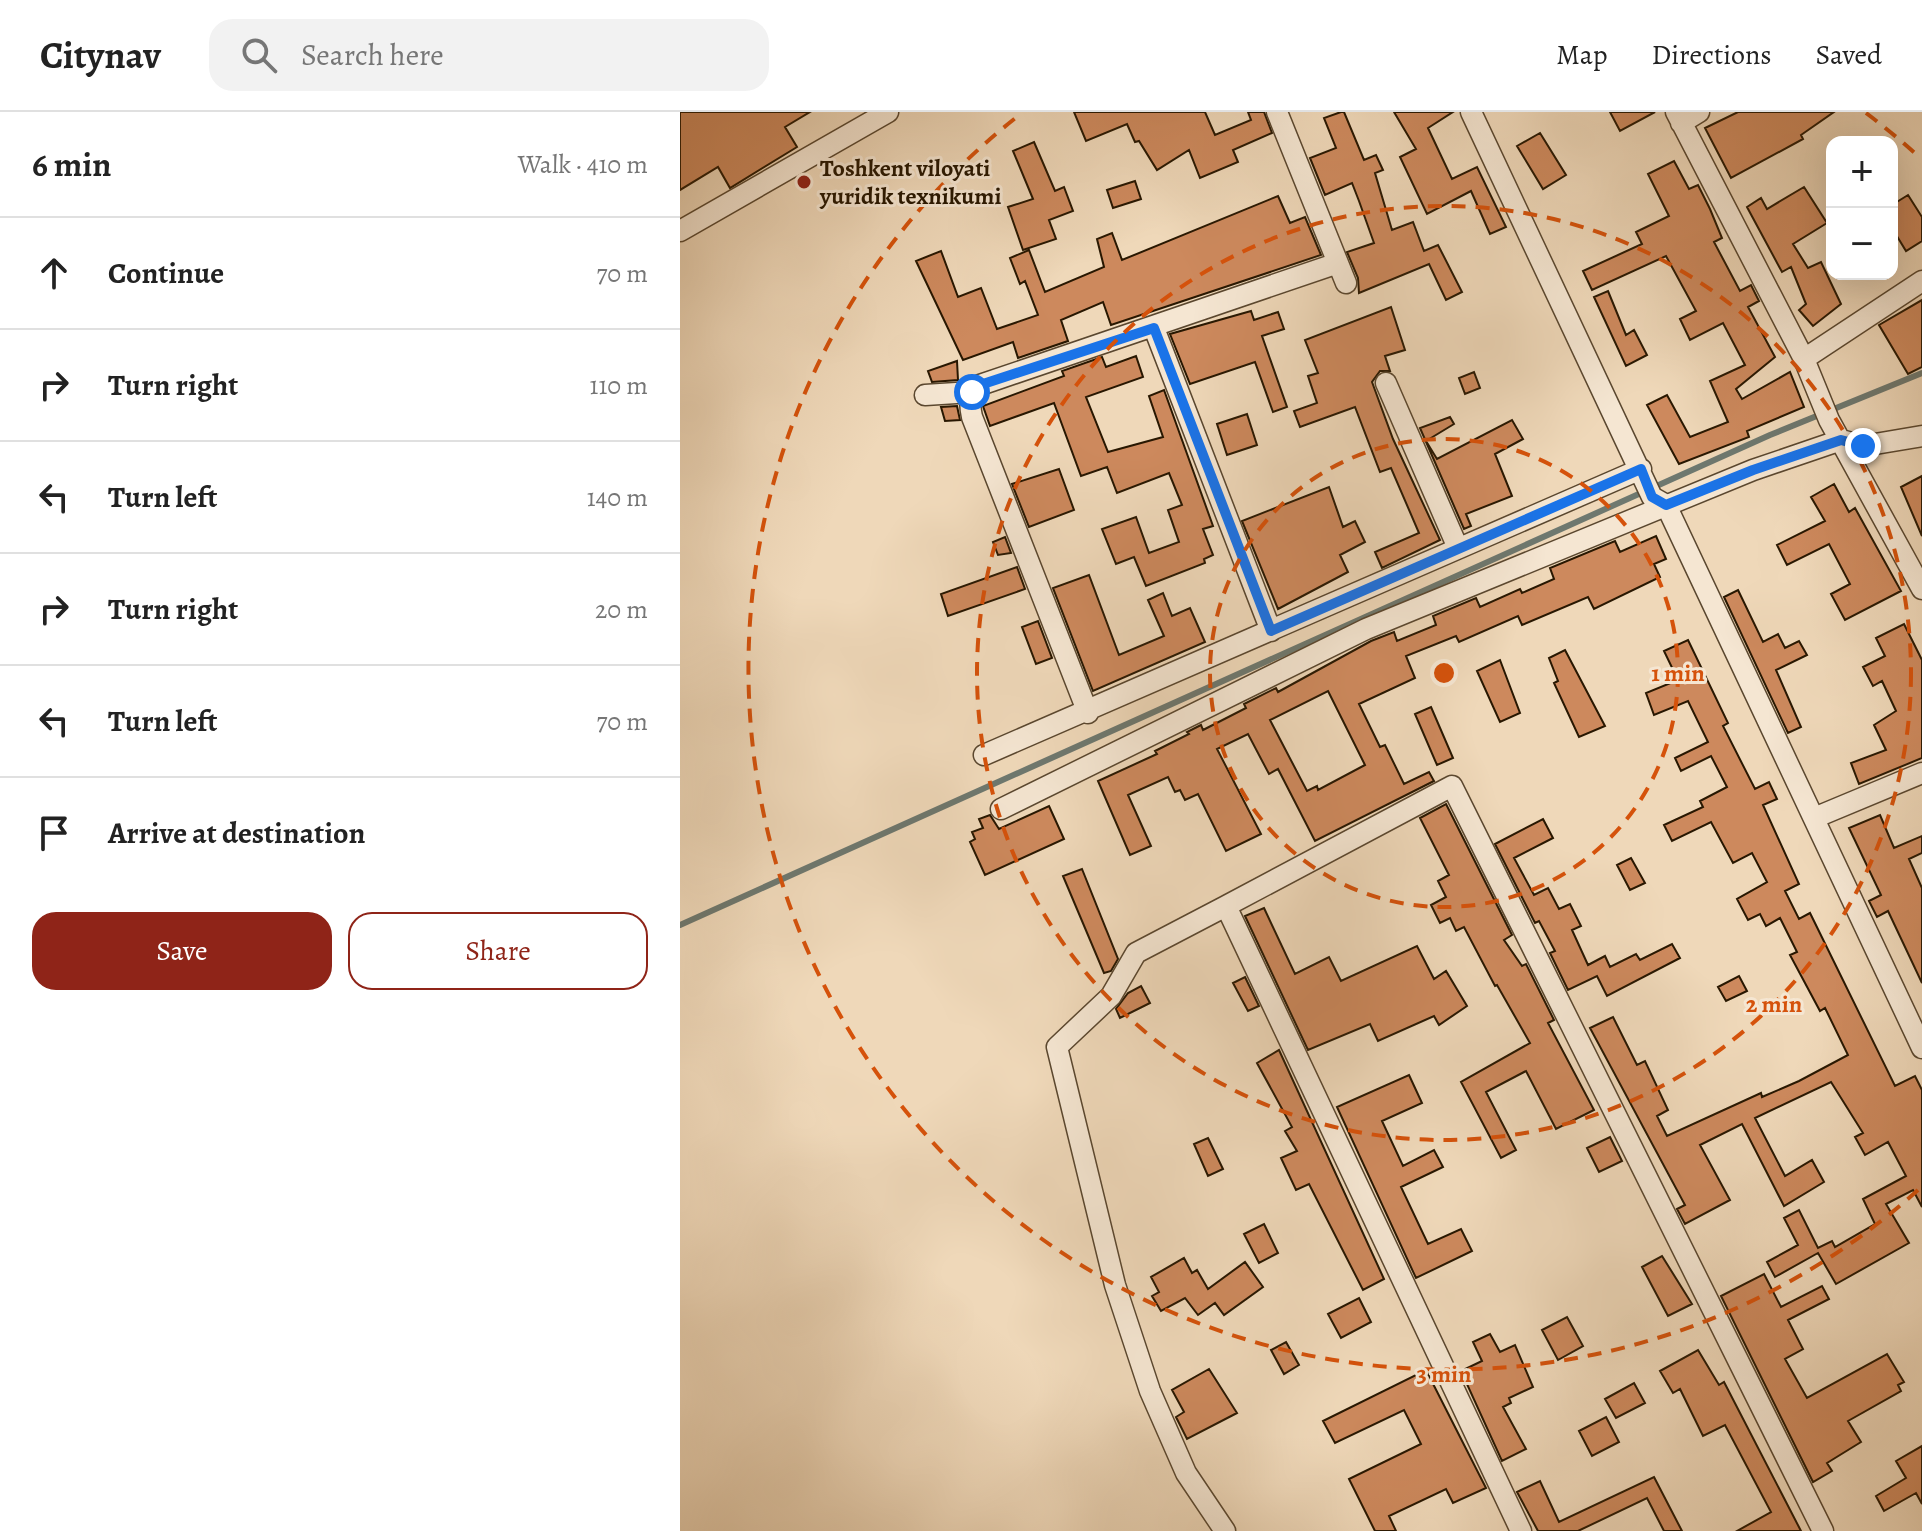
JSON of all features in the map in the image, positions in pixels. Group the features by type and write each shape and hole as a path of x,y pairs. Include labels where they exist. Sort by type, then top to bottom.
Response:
{"street":[{"path":"680,231 888,112"},
{"path":"1277,112 1346,283"},
{"path":"1471,112 1651,488 1917,1026 1922,1048"},
{"path":"1685,116 1804,359 1826,413 1922,589"},
{"path":"925,395 972,392 980,385 1338,263"},
{"path":"1804,359 1922,281"},
{"path":"1154,328 1271,631"},
{"path":"1386,383 1458,548"},
{"path":"972,392 972,417 1088,713"},
{"path":"984,755 1088,713 1458,548 1651,488 1753,470 1841,440 1863,446 1922,436"},
{"path":"1001,809 1651,488"},
{"path":"1814,818 1922,773"},
{"path":"1222,1526 1186,1473 1150,1391 1115,1285 1057,1047 1111,996 1136,953 1452,786 1823,1531"},
{"path":"1226,906 1521,1531"}],"building":[{"path":"680,112 810,112 785,127 797,147 730,188 718,167 680,190"},
{"path":"1074,112 1205,112 1215,135 1251,120 1248,112 1264,112 1272,133 1233,150 1238,162 1200,178 1189,150 1157,170 1139,141 1135,142 1127,124 1086,141"},
{"path":"1344,112 1364,160 1376,155 1383,170 1375,173 1392,230 1413,222 1424,251 1438,245 1462,292 1446,300 1429,264 1359,293 1358,278 1347,252 1374,243 1359,201 1352,183 1325,195 1310,158 1336,148 1324,118"},
{"path":"1394,112 1453,112 1428,128 1452,179 1477,167 1506,227 1490,234 1471,191 1427,214 1400,157 1416,149"},
{"path":"1610,112 1655,112 1620,131"},
{"path":"1738,112 1834,112 1801,135 1803,139 1731,178 1705,128"},
{"path":"1540,133 1566,175 1543,189 1517,146"},
{"path":"1034,142 1055,191 1064,187 1073,211 1049,220 1056,239 1023,250 1008,207 1033,199 1013,151"},
{"path":"1674,161 1689,189 1698,185 1722,238 1714,242 1740,291 1751,285 1759,301 1748,307 1775,357 1736,389 1742,399 1790,372 1804,407 1747,431 1749,437 1679,464 1647,405 1667,395 1690,437 1728,422 1710,381 1745,365 1723,323 1690,340 1680,319 1696,311 1666,256 1592,290 1583,271 1642,244 1636,232 1669,216 1648,174"},
{"path":"1135,181 1141,199 1113,208 1107,190"},
{"path":"1804,187 1826,221 1793,244 1808,268 1821,262 1826,280 1830,280 1841,304 1813,326 1799,310 1806,304 1791,267 1782,272 1747,207 1761,198 1767,209"},
{"path":"1908,195 1922,217 1922,241 1906,251 1898,238 1898,201"},
{"path":"1278,196 1290,223 1305,217 1321,255 1111,325 1103,302 1061,320 1068,341 1018,358 1013,342 963,360 916,261 941,251 958,297 981,288 997,329 1038,315 1025,281 1020,284 1010,258 1029,250 1045,292 1104,267 1097,239 1112,233 1122,260"},
{"path":"1608,291 1626,335 1634,330 1647,355 1626,366 1594,297"},
{"path":"1922,300 1922,367 1908,374 1879,325"},
{"path":"1391,307 1405,350 1385,356 1390,371 1380,371 1372,382 1393,439 1440,540 1382,568 1375,552 1419,533 1391,468 1380,472 1355,407 1300,427 1294,411 1317,403 1308,376 1318,373 1305,340"},
{"path":"1251,311 1254,320 1278,312 1284,329 1262,336 1287,407 1273,412 1255,362 1190,384 1170,334"},
{"path":"1136,356 1143,377 1086,397 1108,452 1163,437 1149,396 1164,390 1213,526 1203,529 1213,555 1204,559 1205,563 1146,586 1134,557 1116,564 1102,529 1136,517 1149,553 1179,542 1168,510 1182,505 1169,473 1117,493 1107,467 1081,476 1054,403 990,426 983,406 1064,376 1062,371 1102,357 1106,367"},
{"path":"957,361 958,380 932,382 928,371"},
{"path":"1474,372 1480,388 1465,394 1459,378"},
{"path":"957,406 960,420 945,421 941,407"},
{"path":"1247,414 1257,445 1227,455 1217,424"},
{"path":"1450,417 1454,424 1426,441 1437,459 1512,420 1523,439 1495,454 1512,496 1466,514 1471,526 1464,529 1420,428"},
{"path":"1059,469 1074,510 1029,527 1012,484"},
{"path":"1922,476 1922,536 1901,487"},
{"path":"1834,484 1849,512 1855,508 1901,591 1845,620 1831,594 1850,584 1829,544 1787,565 1777,545 1825,521 1811,497"},
{"path":"1329,487 1343,527 1355,521 1365,542 1340,555 1348,572 1278,609 1242,521"},
{"path":"1656,536 1666,559 1654,564 1660,577 1594,609 1588,597 1522,625 1518,616 1459,642 1456,636 1406,656 1415,678 1359,704 1380,747 1385,745 1404,784 1429,772 1434,781 1315,841 1278,769 1269,774 1248,734 1217,749 1261,834 1226,851 1198,794 1185,800 1180,790 1175,792 1168,777 1128,795 1151,846 1130,855 1098,781 1157,754 1155,751 1189,734 1187,732 1201,725 1203,730 1246,708 1244,704 1276,688 1278,692 1371,641 1394,632 1397,641 1436,625 1433,616 1476,598 1480,607 1520,589 1522,593 1554,579 1550,568 1615,541 1620,552","holes":["1328,691 1365,765 1318,790 1317,786 1307,791 1270,720"]},
{"path":"1005,537 1011,553 998,555 993,542"},
{"path":"1017,567 1025,589 948,616 941,594"},
{"path":"1089,575 1119,655 1164,636 1148,600 1163,593 1172,616 1190,608 1205,642 1093,691 1053,588"},
{"path":"1738,590 1763,642 1778,634 1785,648 1799,641 1807,655 1776,670 1801,727 1788,733 1724,597"},
{"path":"1038,621 1052,658 1036,664 1022,627"},
{"path":"1904,624 1922,660 1922,758 1859,784 1851,763 1886,750 1874,725 1896,711 1882,681 1873,686 1863,667 1885,656 1876,638"},
{"path":"1688,640 1728,723 1723,726 1755,789 1769,782 1777,799 1763,805 1799,884 1785,891 1799,919 1810,913 1895,1086 1915,1076 1922,1090 1922,1207 1913,1190 1886,1204 1909,1243 1836,1284 1818,1253 1775,1277 1767,1262 1798,1245 1784,1218 1799,1210 1818,1248 1832,1241 1835,1247 1875,1224 1863,1199 1906,1176 1888,1142 1865,1155 1855,1137 1863,1133 1831,1082 1755,1118 1785,1176 1812,1160 1824,1182 1784,1206 1742,1124 1700,1145 1730,1200 1685,1224 1677,1209 1685,1205 1590,1028 1613,1017 1637,1065 1645,1061 1668,1110 1657,1116 1667,1136 1761,1093 1762,1097 1799,1081 1848,1055 1825,1008 1820,1011 1790,955 1797,952 1780,918 1766,926 1760,914 1748,920 1737,899 1767,882 1752,853 1733,863 1711,822 1672,841 1664,825 1703,807 1700,801 1727,787 1711,756 1681,771 1675,758 1708,742 1688,701 1654,715 1646,693 1678,680 1664,651"},
{"path":"1565,650 1605,726 1579,737 1554,683 1558,681 1549,658"},
{"path":"1500,660 1520,713 1500,722 1477,671"},
{"path":"1431,707 1453,758 1437,765 1415,714"},
{"path":"1446,804 1512,935 1504,940 1522,966 1526,964 1554,1020 1548,1023 1594,1110 1556,1129 1526,1071 1486,1092 1516,1150 1501,1158 1461,1082 1530,1043 1464,927 1456,931 1450,918 1440,923 1431,905 1446,897 1438,881 1449,875 1420,818"},
{"path":"1049,806 1064,839 985,875 970,842 975,839 972,832 983,828 979,819 990,815 999,829"},
{"path":"1880,815 1894,848 1922,836 1922,853 1909,859 1922,888 1922,983 1888,911 1877,917 1869,901 1881,895 1849,828"},
{"path":"1543,819 1553,838 1514,858 1534,895 1548,888 1559,909 1570,904 1581,926 1572,930 1588,965 1605,956 1610,967 1636,954 1640,960 1672,944 1680,958 1607,996 1597,976 1568,990 1550,953 1555,951 1539,921 1535,923 1495,844"},
{"path":"1631,858 1645,883 1630,890 1617,865"},
{"path":"1082,869 1118,959 1111,971 1104,973 1063,876"},
{"path":"1264,908 1295,974 1329,957 1341,981 1417,946 1434,979 1446,971 1467,1006 1439,1025 1434,1016 1378,1041 1370,1024 1308,1050 1245,916"},
{"path":"1739,976 1747,991 1726,1001 1718,987"},
{"path":"1245,977 1259,1006 1248,1011 1233,983"},
{"path":"1141,986 1150,1003 1120,1018 1116,1009 1128,993"},
{"path":"1279,1050 1384,1279 1363,1290 1309,1184 1296,1190 1281,1158 1297,1151 1285,1131 1292,1127 1257,1063"},
{"path":"1409,1075 1422,1103 1382,1121 1403,1166 1434,1150 1443,1167 1401,1187 1428,1244 1461,1229 1472,1251 1416,1278 1337,1107"},
{"path":"1610,1137 1622,1161 1599,1172 1587,1148"},
{"path":"1208,1138 1223,1169 1208,1176 1194,1144"},
{"path":"1264,1224 1278,1253 1259,1263 1244,1234"},
{"path":"1662,1256 1692,1304 1668,1316 1642,1267"},
{"path":"1184,1258 1192,1273 1197,1270 1208,1289 1245,1262 1263,1287 1224,1315 1215,1303 1198,1315 1185,1298 1161,1311 1152,1296 1159,1292 1151,1277"},
{"path":"1764,1274 1781,1307 1822,1286 1829,1299 1788,1320 1803,1349 1785,1359 1807,1398 1887,1354 1904,1382 1898,1385 1901,1391 1848,1421 1861,1442 1827,1463 1832,1471 1813,1482 1721,1296"},
{"path":"1359,1298 1371,1322 1341,1338 1328,1314"},
{"path":"1567,1317 1583,1346 1558,1360 1542,1330"},
{"path":"1490,1334 1500,1352 1515,1345 1533,1387 1509,1398 1511,1403 1503,1407 1526,1449 1502,1461 1461,1371 1482,1361 1473,1342"},
{"path":"1286,1342 1299,1365 1284,1374 1271,1350"},
{"path":"1698,1350 1719,1385 1724,1382 1801,1531 1737,1531 1771,1512 1725,1425 1703,1436 1680,1389 1673,1393 1660,1371"},
{"path":"1209,1369 1237,1413 1187,1439 1176,1417 1184,1412 1172,1390"},
{"path":"1426,1370 1486,1488 1453,1503 1446,1489 1389,1516 1396,1531 1375,1531 1349,1479 1421,1444 1404,1410 1335,1443 1323,1421"},
{"path":"1634,1383 1645,1403 1616,1418 1605,1399"},
{"path":"1606,1417 1619,1442 1592,1456 1579,1431"},
{"path":"1922,1446 1922,1504 1916,1493 1884,1511 1876,1496 1906,1478 1896,1461"},
{"path":"1654,1477 1682,1531 1664,1531 1647,1498 1578,1531 1538,1531 1517,1492 1540,1481 1559,1522"}],"waterway":[{"path":"680,925 1770,435 1922,373"}],"place":[{"name":"Toshkent viloyati yuridik texnikumi","path":"804,182"}],"route":[{"path":"972,392 980,385 1154,328 1271,631 1641,469 1652,497 1666,505 1753,470 1841,440 1863,446"}]}
